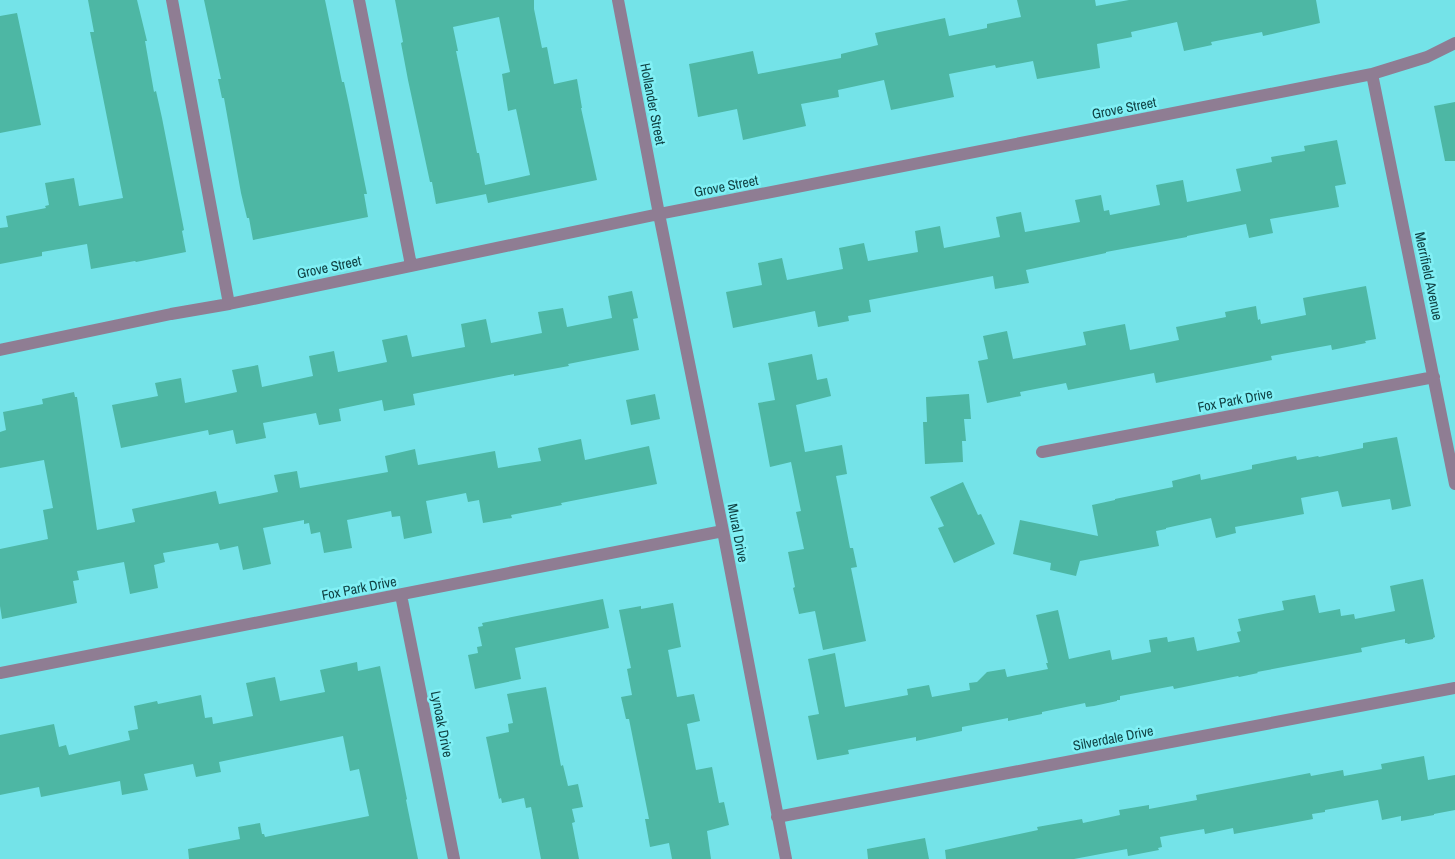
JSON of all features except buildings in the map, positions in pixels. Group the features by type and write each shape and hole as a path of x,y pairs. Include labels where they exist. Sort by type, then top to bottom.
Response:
{"street":[{"path":"172,0 229,304"},
{"path":"358,0 411,265"},
{"name":"Hollander Street","path":"618,0 658,214"},
{"name":"Grove Street","path":"0,350 658,214 1372,74 1427,57 1455,43"},
{"name":"Merrifield Avenue","path":"1372,74 1455,484"},
{"name":"Mural Drive","path":"658,214 723,531 786,859"},
{"name":"Fox Park Drive","path":"1042,452 1434,377"},
{"name":"Fox Park Drive","path":"0,673 723,531"},
{"name":"Lynoak Drive","path":"401,595 454,859"},
{"name":"Silverdale Drive","path":"778,817 1455,688"}]}
